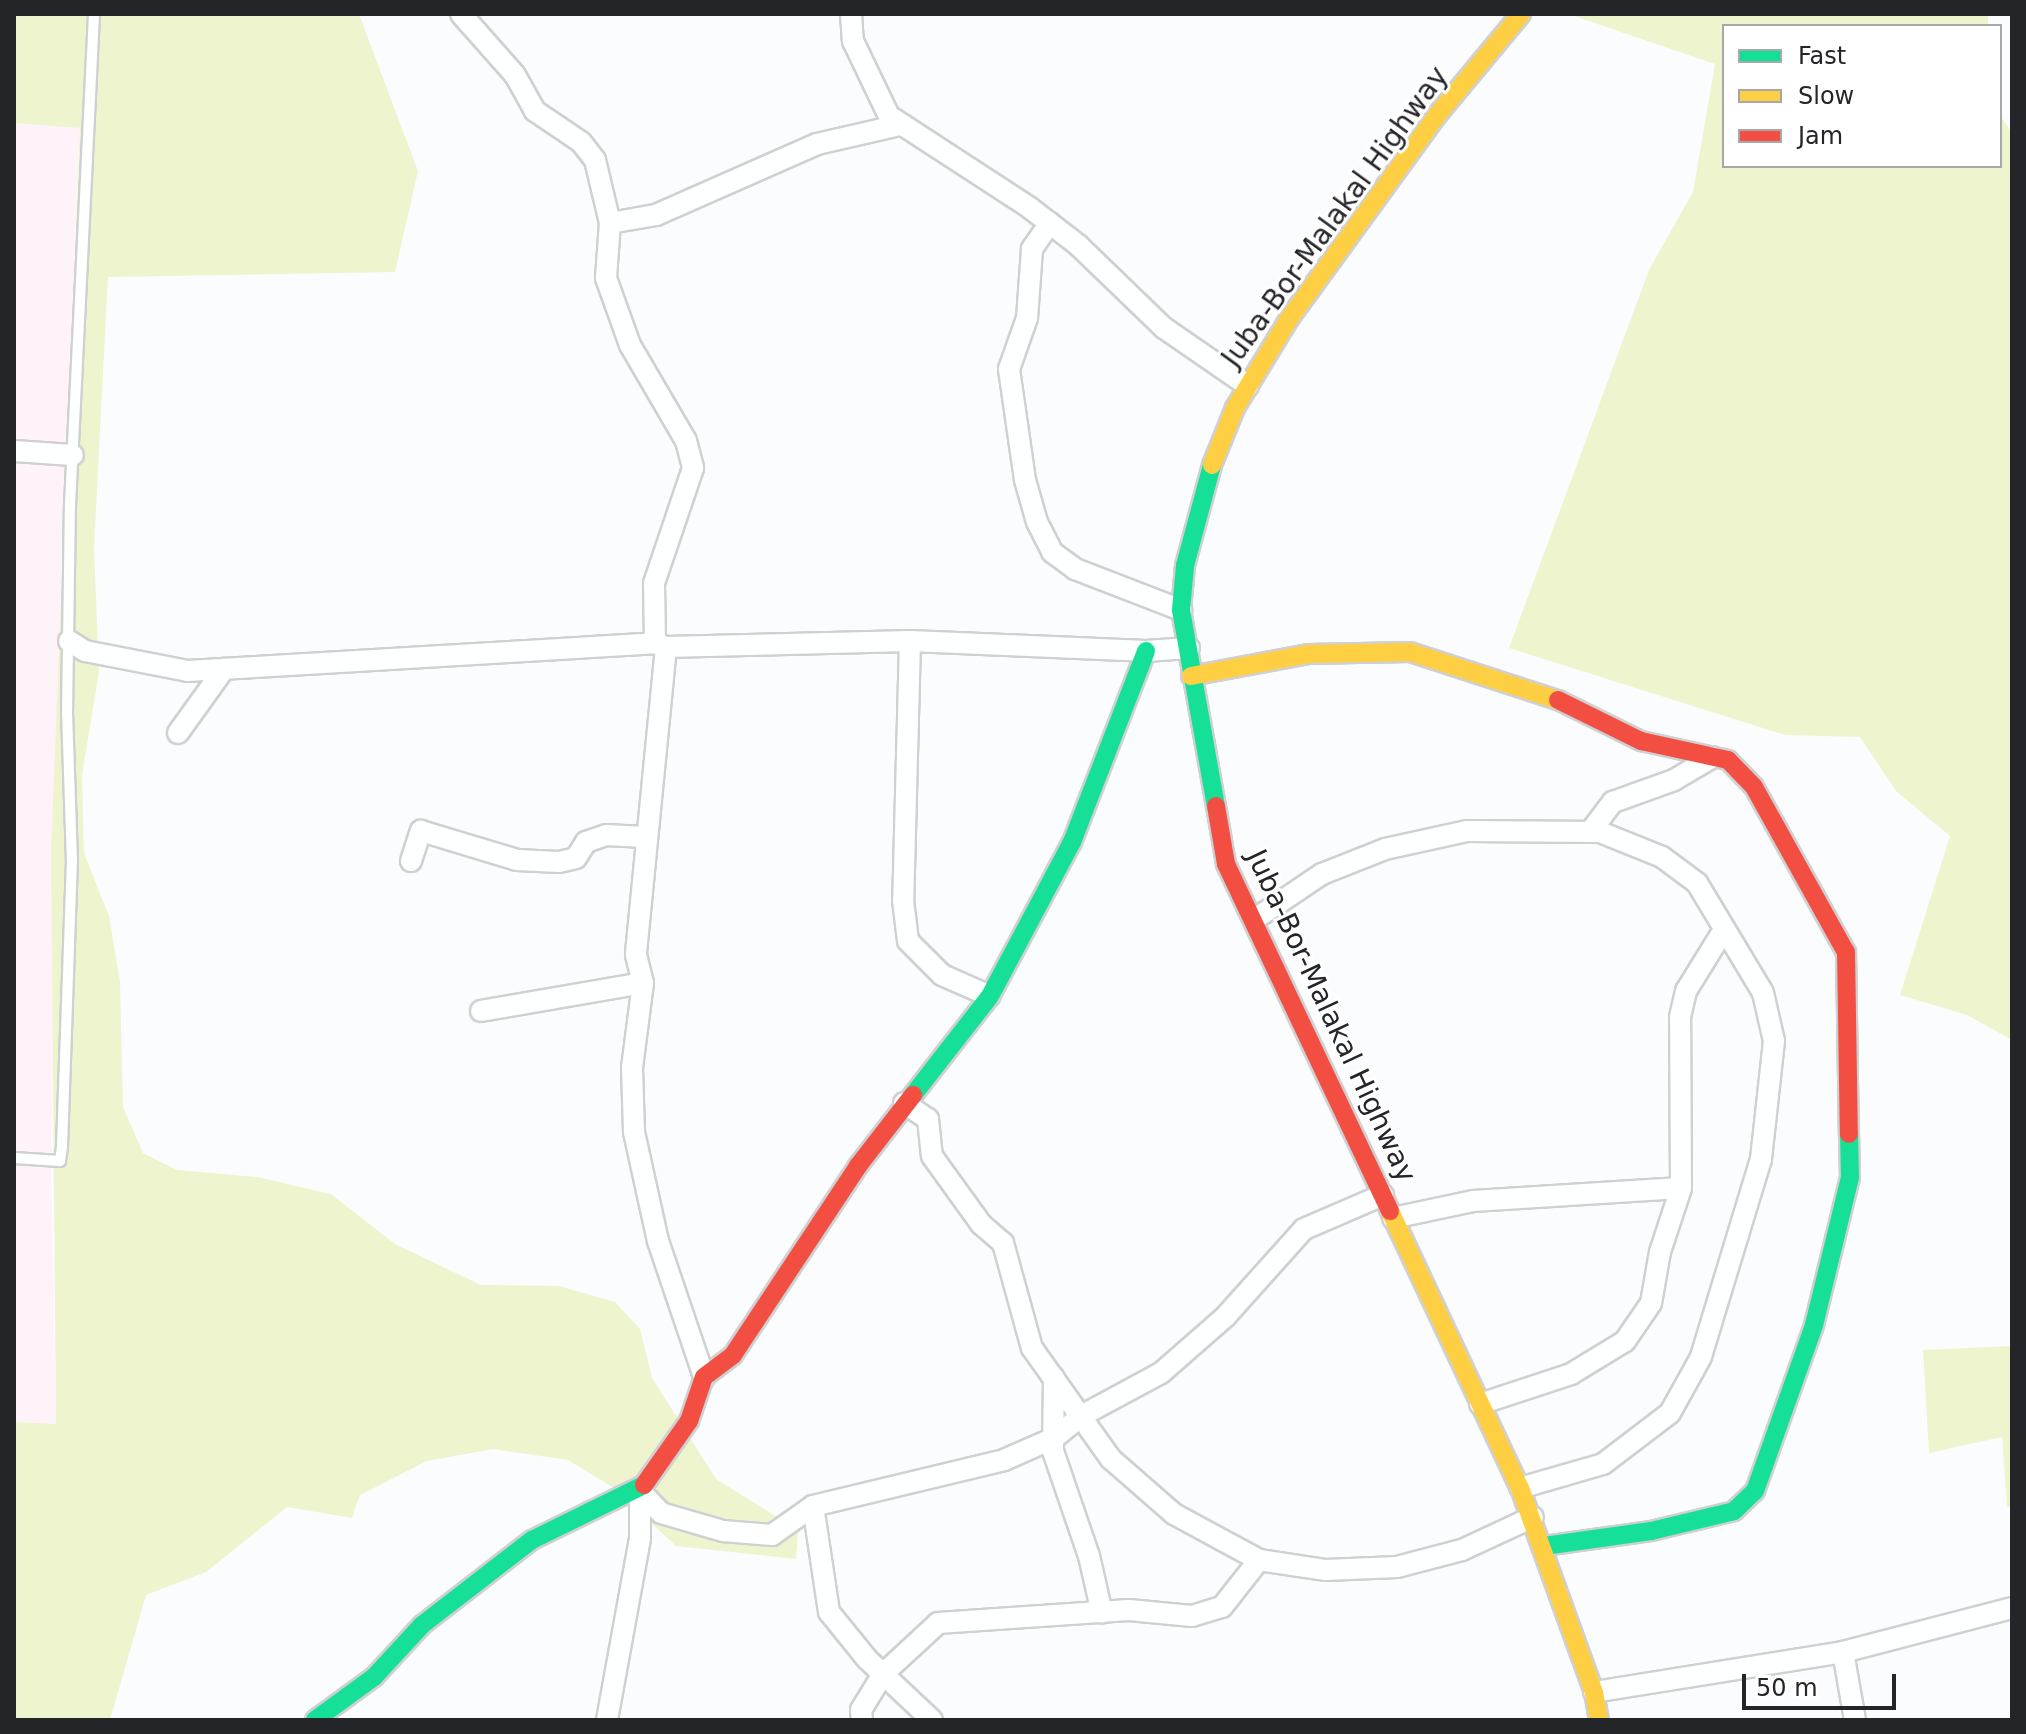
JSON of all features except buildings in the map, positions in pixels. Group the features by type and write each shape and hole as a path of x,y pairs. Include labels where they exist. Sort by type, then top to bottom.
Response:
{"street":[{"path":"461,14 515,75 535,111 581,142 595,160 610,223 606,278 630,345 686,441 693,468 654,583 660,645 644,837 643,911 636,955 643,983 632,1068 634,1132 658,1241 704,1377"},
{"path":"851,14 853,41 873,87 900,125 1050,223 1164,328 1248,386"},
{"name":"Juba-Bor-Malakal Highway","path":"1521,14 1438,114 1289,319 1248,386 1211,468 1185,566 1181,610 1226,864 1255,919 1533,1517 1594,1692 1599,1720"},
{"path":"610,223 656,215 817,144 900,125"},
{"path":"1050,223 1032,249 1027,318 1009,369 1025,480 1037,522 1052,552 1075,569 1181,610"},
{"path":"14,451 73,455"},
{"path":"69,641 85,651 188,671 660,645 910,641 1146,651 1189,648"},
{"path":"910,641 903,900 908,941 942,975 990,996"},
{"path":"315,1720 374,1677 422,1625 532,1540 640,1491 689,1421 704,1377 733,1355 904,1103 933,1074 990,996 1083,817 1146,651"},
{"path":"1191,676 1308,654 1410,652 1572,704 1641,741 1728,760 1754,787 1846,952 1850,1177 1835,1248 1755,1491 1734,1511 1651,1531 1544,1546"},
{"path":"178,733 224,669"},
{"path":"1590,832 1613,802 1674,780 1713,757"},
{"path":"411,861 421,831 517,860 559,862 576,858 586,842 606,835 644,837"},
{"path":"1255,919 1322,874 1385,849 1467,831 1590,832 1662,857 1697,883 1723,931 1763,993 1774,1041 1761,1159 1701,1357 1670,1413 1603,1464 1520,1488"},
{"path":"1480,1404 1571,1374 1625,1341 1651,1303 1681,1188 1680,1017 1686,991 1723,931"},
{"path":"481,1011 643,983"},
{"path":"904,1103 928,1119 932,1156 981,1224 1003,1243 1032,1348 1111,1459 1174,1514 1259,1560 1326,1570 1397,1567 1462,1550 1533,1517"},
{"path":"1393,1218 1473,1201 1681,1188"},
{"path":"640,1491 661,1513 748,1533 772,1535 813,1506 1004,1460 1054,1438 1081,1416 1161,1373 1225,1317 1304,1229 1383,1195"},
{"path":"1054,1378 1054,1438 1102,1613"},
{"path":"607,1720 640,1538 640,1491"},
{"path":"813,1506 829,1612 883,1674 932,1720"},
{"path":"862,1720 861,1710 883,1674 938,1623 1129,1610 1192,1616 1222,1607 1259,1560"},
{"path":"1594,1692 1843,1652 2012,1608"},
{"path":"1843,1652 1855,1720"}],"lane":[{"path":"14,1158 60,1161 62,1146 72,862 69,641 73,455 94,14"}],"shaded area":[{"path":"14,123 80,127 63,519 51,1167 56,1424 14,1422"}],"green space":[{"path":"14,14 359,14 418,171 395,272 108,277 94,548 99,672 82,775 84,853 109,916 120,982 123,1107 143,1153 177,1170 257,1177 331,1194 395,1244 481,1285 559,1286 615,1302 640,1329 652,1378 716,1479 798,1530 796,1559 676,1546 611,1486 568,1460 493,1449 427,1461 360,1495 352,1518 287,1507 206,1572 146,1595 110,1720 14,1720 14,1422 56,1424 51,850 80,128 14,123"},
{"path":"1568,14 1988,14 1988,24 1722,24 1722,168 2002,168 2002,118 2012,133 2012,1040 1967,1015 1900,995 1950,836 1896,791 1860,737 1785,735 1509,648 1649,270 1693,192 1715,64"},
{"path":"2012,1346 2012,1507 2007,1507 2002,1437 1929,1453 1923,1350"}],"traffic: fast":[{"path":"1212,465 1185,566 1181,610 1216,806"},
{"path":"913,1095 990,996 1072,842 1146,651"},
{"path":"1544,1546 1651,1531 1734,1511 1755,1491 1814,1325 1850,1177 1849,1134"},
{"path":"315,1720 374,1677 422,1625 532,1540 644,1485"}],"traffic: slow":[{"path":"1212,465 1235,408 1289,319 1438,114 1521,14"},
{"path":"1191,676 1308,654 1410,652 1558,700"},
{"path":"1390,1211 1520,1488 1594,1692 1599,1720"}],"traffic: jam":[{"path":"1558,700 1641,741 1728,760 1754,787 1846,952 1849,1134"},
{"path":"1216,806 1226,864 1390,1211"},
{"path":"644,1485 689,1421 704,1377 733,1355 858,1166 913,1095"}]}
